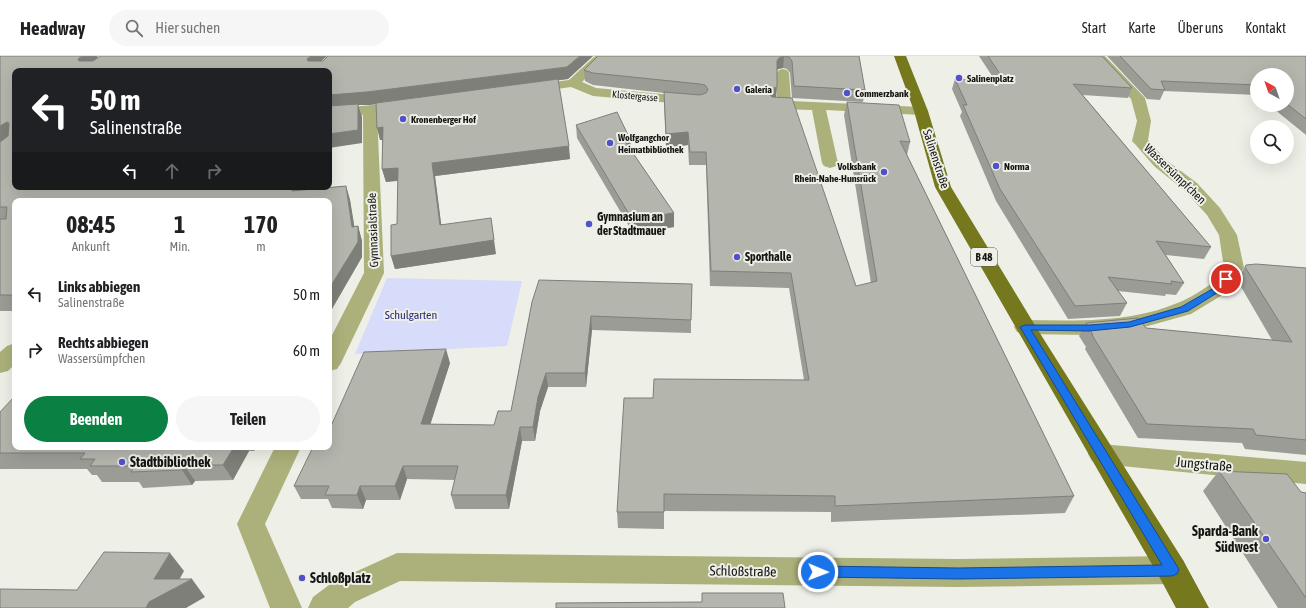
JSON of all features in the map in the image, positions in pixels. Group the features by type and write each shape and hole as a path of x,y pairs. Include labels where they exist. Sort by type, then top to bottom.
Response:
{"main road":[{"name":"Salinenstraße","path":"900,56 921,111 944,187 1025,327 1172,570 1193,608"}],"street":[{"name":"Wassersümpfchen","path":"1025,327 1089,328 1130,324 1184,309 1217,290 1241,269 1228,235 1214,212 1191,187 1160,163 1140,141 1144,121 1138,98 1098,56"},
{"path":"512,91 573,83 601,57"},
{"path":"783,73 780,105 921,111"},
{"name":"Klostergasse","path":"573,83 593,92 699,102"},
{"path":"332,113 370,110 414,104"},
{"path":"818,106 830,163"},
{"name":"Gymnasialstraße","path":"332,357 374,273 370,110"},
{"path":"0,365 12,354"},
{"path":"286,608 252,524 287,450"},
{"name":"Jungstraße","path":"1101,454 1306,474"},
{"name":"Schloßstraße","path":"324,608 344,592 397,567 958,573 1172,570"}],"green space":[{"name":"Schulgarten","path":"387,278 522,281 507,346 355,354"}],"building":[{"path":"0,56 82,56 78,59 79,61 93,61 100,56 311,56 307,59 308,61 323,61 328,56 580,56 567,67 367,92 332,95 332,68 12,68 12,190 292,191 332,190 332,187 346,186 352,227 358,226 358,242 332,284 332,198 12,198 12,295 0,295 0,219 6,219 7,207 0,207 0,142 8,136 9,123 7,122 0,126"},
{"path":"598,56 784,56 779,58 777,61 777,87 771,89 769,93 772,97 792,98 856,286 877,281 847,102 899,105 910,142 900,141 1074,496 835,506 835,496 664,494 664,512 617,512 624,398 653,398 654,379 809,380 791,273 711,271 706,152 690,152 688,132 666,134 664,92 700,95 706,93 708,89 705,85 700,84 593,73 584,70"},
{"path":"784,56 859,56 865,90 794,86 792,61 789,57"},
{"path":"988,56 1102,56 1132,88 1073,84 1211,247 1156,241 1184,283 1171,281 1172,284 1108,277 1127,303 1075,306 1000,189 963,105 967,105 955,79 1006,83"},
{"path":"1120,56 1306,56 1306,119 1294,110 1294,68 1250,68 1250,85 1161,81 1165,90 1151,89"},
{"path":"558,79 569,146 432,163 440,225 491,218 494,240 391,256 391,225 397,224 398,168 382,169 383,127 377,128 376,103"},
{"path":"358,104 358,130 332,134 332,106"},
{"path":"617,112 630,139 624,140 674,213 632,219 576,125"},
{"path":"1256,264 1306,268 1306,440 1256,435 1253,429 1147,424 1086,323 1138,318 1146,328 1292,342 1245,267 1246,265"},
{"path":"539,280 692,284 691,320 591,316 585,373 546,373 538,397 533,427 520,427 506,495 451,495 458,466 403,466 395,486 360,486 357,495 325,495 329,486 294,486 312,450 332,450 332,424 364,352 446,349 421,424 494,425 498,411 511,411 532,302"},
{"path":"12,399 12,450 232,450 223,465 184,465 182,470 131,472 135,466 90,466 95,459 80,459 85,453 0,453 0,412"},
{"path":"1219,471 1287,474 1301,492 1306,493 1306,598"},
{"path":"104,552 170,553 154,579 192,579 149,602 146,608 0,608 0,589 77,590"},
{"path":"702,593 783,593 785,608 556,608 556,603 702,602"}],"place":[{"name":"Salinenplatz","path":"959,78"},
{"name":"Galeria","path":"737,89"},
{"name":"Commerzbank","path":"847,93"},
{"name":"Kronenberger Hof","path":"403,119"},
{"name":"Wolfgangchor Heimatbibliothek","path":"610,143"},
{"name":"Norma","path":"996,166"},
{"name":"Volksbank Rhein-Nahe-Hunsrück","path":"884,172"},
{"name":"Gymnasium an der Stadtmauer","path":"589,224"},
{"name":"Sporthalle","path":"737,257"},
{"name":"Stadtbibliothek","path":"122,462"},
{"name":"Sparda-Bank Südwest","path":"1266,539"},
{"name":"Schloßplatz","path":"302,578"}],"route":[{"path":"818,572 958,573 1172,570 1025,327 1089,328 1130,324 1184,309 1217,290 1226,279"}]}
